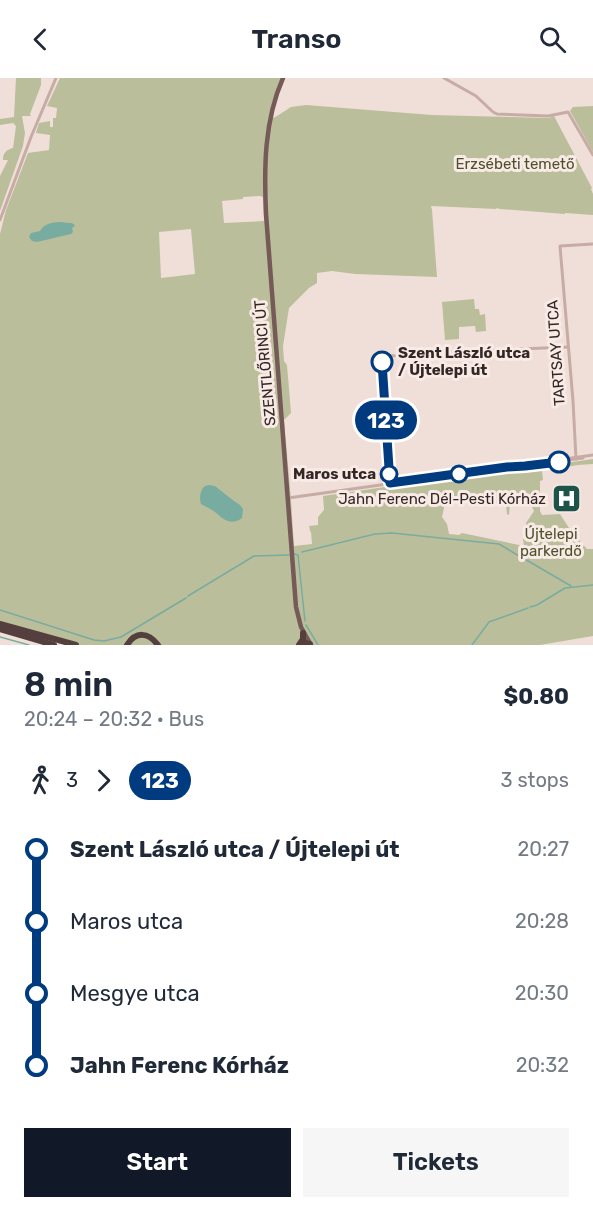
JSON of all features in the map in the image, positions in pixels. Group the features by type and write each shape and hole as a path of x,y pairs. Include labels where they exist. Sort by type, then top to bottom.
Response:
{"highway":[{"path":"0,627 44,645"},
{"path":"0,627 54,645"},
{"path":"0,627 65,645"},
{"path":"0,627 76,645"},
{"path":"128,645 132,640 141,636 148,638 156,645"}],"main road":[{"name":"SZENTLŐRINCI ÚT","path":"283,78 268,125 265,198 296,611 304,642"}],"street":[{"path":"0,220 56,78"},
{"path":"444,78 474,94 497,114 549,116 568,112 593,155"},
{"name":"TARTSAY UTCA","path":"575,459 560,246 593,244"},
{"path":"390,483 380,357 568,347"},
{"path":"288,498 593,456"}],"green space":[{"path":"16,78 41,78 41,85 31,116 22,116 25,133 23,146 0,211 0,176 8,160 3,160 3,158 5,152 13,148 16,126 13,123 0,125 0,119 14,117"},
{"path":"60,78 282,78 269,118 291,107 306,105 432,115 549,118 554,116 592,188 593,215 431,206 437,277 332,271 317,273 317,283 289,308 283,346 291,413 284,420 294,546 312,544 309,526 318,525 318,517 324,510 323,496 593,459 593,464 542,471 540,511 542,515 560,514 587,549 593,549 593,636 540,645 80,645 0,623 0,234 6,210 28,153 49,150 50,135 36,133 39,123 50,121 50,127 53,127 53,118 56,118 57,108 47,106","holes":["263,197 264,221 224,223 222,201","191,229 195,274 161,278 159,232","453,494 454,499 506,505 509,515 510,504 530,503 534,511 526,523 524,546 462,533 449,534 447,524 442,517 445,495"]},
{"path":"593,106 593,152 570,111 573,107"},
{"path":"474,299 475,309 479,309 480,315 485,314 486,331 476,332 475,326 459,327 459,339 445,340 442,302"}],"water":[{"path":"62,222 74,224 71,234 37,242 32,241 29,237 31,233 40,231 47,225"},
{"path":"205,486 215,486 240,505 243,509 242,518 234,522 228,521 201,504 201,492"}],"waterway":[{"path":"302,552 375,534 392,533 499,544 519,556"},
{"path":"294,554 298,555 305,621"},
{"path":"188,596 254,556 289,555"},
{"path":"523,558 571,586"},
{"path":"530,607 565,588 593,585"},
{"path":"0,610 94,640 104,641 121,637 186,598"},
{"path":"472,645 489,622 528,608"},
{"path":"306,625 318,645"},
{"path":"0,637 29,645"}],"bus line":[{"name":"123","path":"382,362 390,483 559,462"}],"place":[{"name":"Szent László utca / Újtelepi út","path":"382,362"},
{"name":"Maros utca","path":"389,474"},
{"name":"Jahn Ferenc Dél-Pesti Kórház","path":"567,499"}],"park label":[{"name":"Erzsébeti temető","path":"515,164"},
{"name":"Újtelepi parkerdő","path":"551,542"}]}
